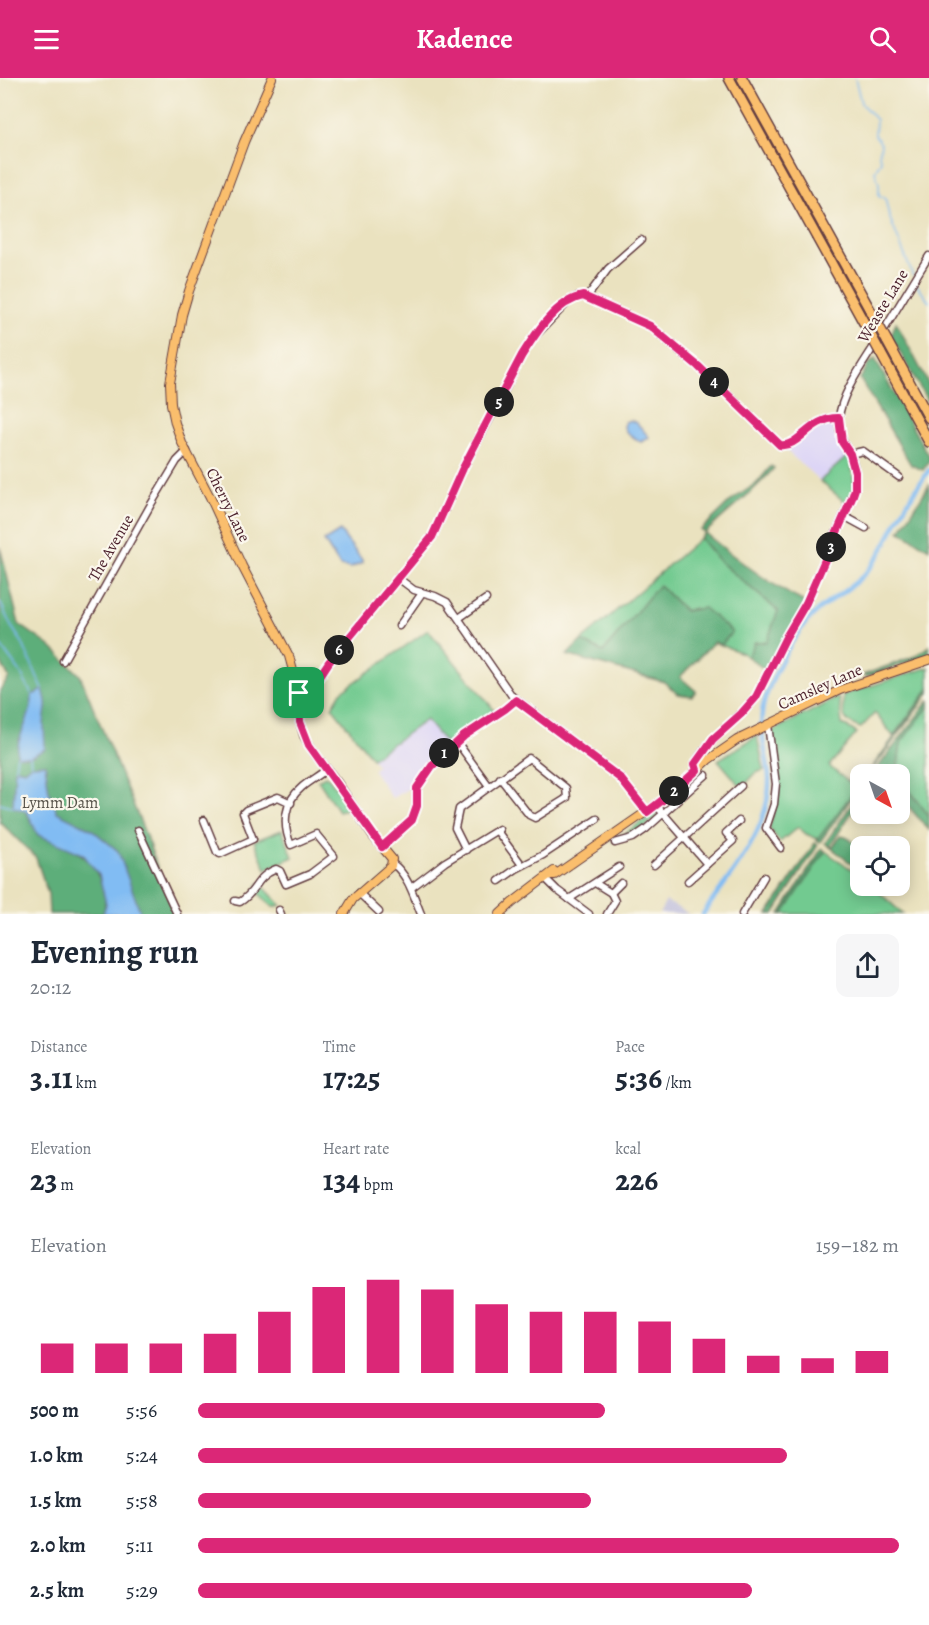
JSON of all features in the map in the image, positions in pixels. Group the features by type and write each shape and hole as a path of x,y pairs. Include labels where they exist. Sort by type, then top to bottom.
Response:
{"highway":[{"path":"729,78 929,442"},
{"path":"742,78 929,418"}],"main road":[{"name":"Cherry Lane","path":"272,78 226,189 182,315 170,383 171,404 175,423 187,452 257,596 281,636 299,693 300,722 304,736 392,859 393,864"},
{"name":"Camsley Lane","path":"500,914 548,877 555,875 656,806 729,745 840,690 929,660"},
{"path":"344,914 359,893 393,864"}],"street":[{"path":"587,297 608,269 641,240"},
{"name":"Weaste Lane","path":"839,418 850,388 860,370 929,256"},
{"path":"299,708 329,662 432,537 463,468 533,338 568,302 576,297 587,297 650,326 698,366 780,445 788,446 807,430 824,420 839,418 842,442 850,454 856,480 855,489 806,603 756,697 703,750 695,764 697,770"},
{"path":"850,454 863,451 899,477"},
{"name":"The Avenue","path":"63,661 150,506 177,461 187,452"},
{"path":"844,516 866,528"},
{"path":"398,578 411,588 441,598 451,606 508,692 620,778 647,812"},
{"path":"399,626 422,593"},
{"path":"459,618 486,599"},
{"path":"299,693 308,694"},
{"path":"382,847 412,820 417,806 416,794 419,782 432,766 457,742 516,700"},
{"path":"764,727 776,784 774,804 766,828 781,848"},
{"path":"457,742 489,786"},
{"path":"466,850 456,833 456,814 462,805 500,778 529,758 566,788 567,793 564,801 539,817 532,817 500,778"},
{"path":"235,901 240,902 248,897 266,873 276,869 280,871 286,884 310,874 334,856 316,834 291,844 285,830 291,803 303,786 327,770"},
{"path":"615,843 638,835 706,775"},
{"path":"654,865 741,786"},
{"path":"204,820 217,852 220,854 253,839 243,813 246,810 278,797 291,803"},
{"path":"656,806 707,864"},
{"path":"499,881 597,819"},
{"path":"688,881 733,842 726,833 739,821"},
{"path":"138,830 177,914"},
{"path":"411,888 445,862 498,830 522,865"},
{"name":"Cherry Lane","path":"393,864 399,868 411,888 421,914"},
{"path":"569,899 619,867"},
{"path":"742,914 765,876"},
{"path":"548,877 569,899 589,914"},
{"path":"595,883 611,893 615,901 607,914"},
{"path":"611,893 621,883"},
{"path":"359,893 379,912"}],"shaded area":[{"path":"839,418 839,426 850,454 820,481 780,445 788,446 807,430"},
{"path":"341,692 426,719 447,745 429,763 413,786 392,798 373,770 377,765 332,707"},
{"path":"666,901 689,914 659,914"}],"green space":[{"path":"896,322 929,385 929,404 891,336"},
{"path":"875,359 929,457 923,470 911,465 860,379 868,365"},
{"path":"850,454 855,489 846,503 820,481"},
{"path":"771,466 774,468 766,477 705,533 701,530 732,500 757,483"},
{"path":"929,485 929,549 900,531"},
{"path":"705,533 754,571 806,603 767,671 748,657 755,642 767,642 778,611 718,560 700,538"},
{"path":"700,538 718,560 778,611 767,642 755,642 748,657 721,645 732,632 694,608 685,611 659,585 603,652 581,641"},
{"name":"Lymm Dam","path":"0,547 19,624 50,646 80,675 145,833 174,914 140,914 118,851 91,829 57,813 49,792 45,764 25,770 15,768 15,788 38,835 78,852 92,865 98,874 104,893 103,914 49,914 48,894 36,858 0,822 0,690 9,678 0,661"},
{"path":"659,585 685,611 704,608 732,632 721,645 714,642 680,677 696,691 692,696 678,694 664,682 567,655 581,641 603,652"},
{"path":"428,630 496,712 447,745 426,720 372,758 332,707 341,692"},
{"path":"929,646 929,655 866,677 863,675 915,656"},
{"path":"929,667 929,689 893,736 875,713 861,728 854,726 844,716 843,695"},
{"path":"929,689 929,693 874,764"},
{"path":"837,698 842,724 857,733 829,766 850,783 850,799 820,840 806,834 798,827 780,842 769,828 777,792 776,755 772,731"},
{"path":"929,700 929,706 901,742 898,764 881,764"},
{"path":"929,706 929,816 910,791 910,764 898,764 901,742"},
{"path":"757,736 764,770 756,773 742,788 718,760"},
{"path":"325,776 352,808 338,811 318,780"},
{"path":"910,791 929,816 929,830 910,808"},
{"path":"850,796 850,800 820,842 817,840"},
{"path":"850,807 850,815 830,846 833,847 840,836 850,839 850,862 825,843"},
{"path":"654,813 659,815 641,831 632,836 629,833 625,838 612,842"},
{"path":"282,830 293,857 266,869 254,841"},
{"path":"815,843 818,845 774,914 768,914"},
{"path":"822,848 825,851 783,914 780,914"},
{"path":"825,851 850,868 850,896 883,896 903,914 783,914"},
{"path":"260,883 281,905 273,907 255,890"}],"water":[{"path":"630,420 637,423 649,437 641,442 627,433 624,427 625,422"},
{"path":"340,531 362,563 351,568 340,566 324,541"},
{"name":"Lymm Dam","path":"43,690 46,704 45,749 30,757 17,756 17,748 32,703 32,695"},
{"name":"Lymm Dam","path":"45,764 49,792 57,812 91,829 118,851 141,914 103,914 106,904 99,875 83,854 38,835 27,812 13,807 15,768 25,770 31,765"}],"waterway":[{"path":"855,78 861,103 876,120 875,135 881,144 879,155 881,161 875,171 879,184 879,196 885,197 889,216 913,276"},
{"path":"916,284 929,302"},
{"path":"703,914 737,867 763,815 768,796 769,777 762,717 766,696 774,675 792,642 814,614 860,578 873,564 906,504 929,470"},
{"path":"0,602 11,626 22,642 43,690"},
{"path":"0,645 20,672 32,695"},
{"path":"15,768 17,756"},
{"path":"30,757 31,765"},
{"path":"0,803 13,807"}],"route":[{"path":"576,297 587,297 650,326 698,366 780,445 788,446 793,443 816,423 839,418 842,442 854,464 855,489 806,603 750,705 703,750 695,764 697,770 647,812 620,778 516,700 464,736 432,766 419,782 416,794 417,806 412,820 382,847 309,745 300,722 299,693 308,694 329,662 432,537 463,468 522,355 551,317 576,297"}]}
